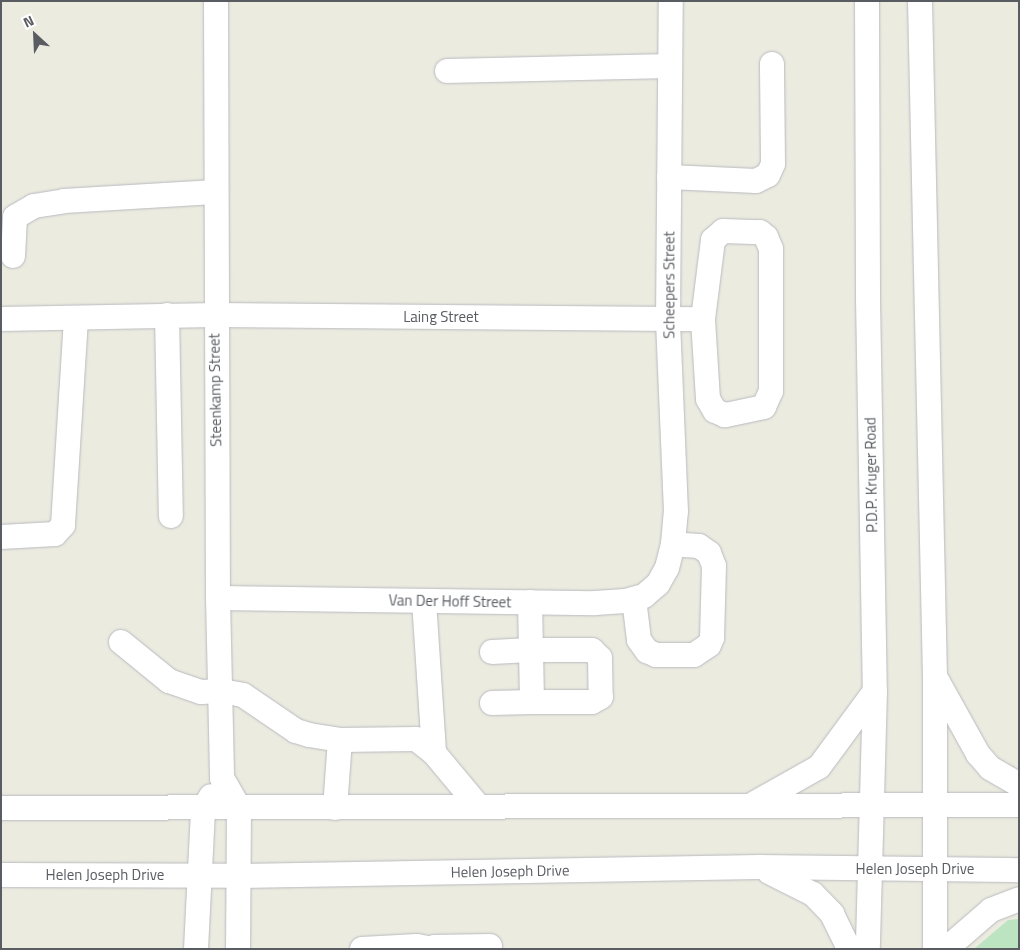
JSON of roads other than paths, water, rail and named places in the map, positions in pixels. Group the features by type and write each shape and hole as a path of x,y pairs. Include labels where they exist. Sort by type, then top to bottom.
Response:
{"street":[{"name":"Steenkamp Street","path":"216,1 215,315 222,778 239,808"},
{"name":"Scheepers Street","path":"667,568 673,544 676,512 668,318 671,1"},
{"name":"P.D.P. Kruger Road","path":"866,1 868,309 876,691 868,949"},
{"path":"920,1 935,676 935,949"},
{"path":"669,177 756,181 768,175 773,164 772,64"},
{"path":"446,71 670,66"},
{"path":"13,256 15,216 34,206 64,201 215,192"},
{"path":"723,231 760,232 766,237 771,249 771,391 764,407 725,415 715,411 708,399 703,319 713,240 723,231"},
{"path":"167,315 170,516"},
{"name":"Laing Street","path":"1,319 215,315 703,319"},
{"path":"1,537 55,534 63,525 76,319"},
{"path":"634,599 639,640 647,650 656,654 694,654 709,645 712,638 714,566 709,553 699,546 673,544"},
{"name":"Van Der Hoff Street","path":"218,598 595,603 634,599 644,596 658,584 667,568"},
{"path":"424,601 434,753"},
{"path":"530,602 532,702"},
{"path":"121,642 169,681 185,689 201,692 221,691 243,695 296,731 340,740 407,737 416,739 434,753 479,807"},
{"path":"492,652 531,650 597,652 601,664 602,690 601,697 592,702 492,703"},
{"path":"935,676 978,754 990,768 1019,785"},
{"path":"749,806 819,767 876,691"},
{"path":"335,808 340,740"},
{"path":"196,949 198,875 203,809 222,778"},
{"path":"1,808 203,809 873,805 936,807 1019,805"},
{"path":"238,949 239,808"},
{"path":"758,867 796,882 813,894 832,914 848,949"},
{"name":"Helen Joseph Drive","path":"1,875 240,876 758,867 1019,870"},
{"path":"946,949 991,910 1019,899"},
{"path":"373,949 490,946"}]}
